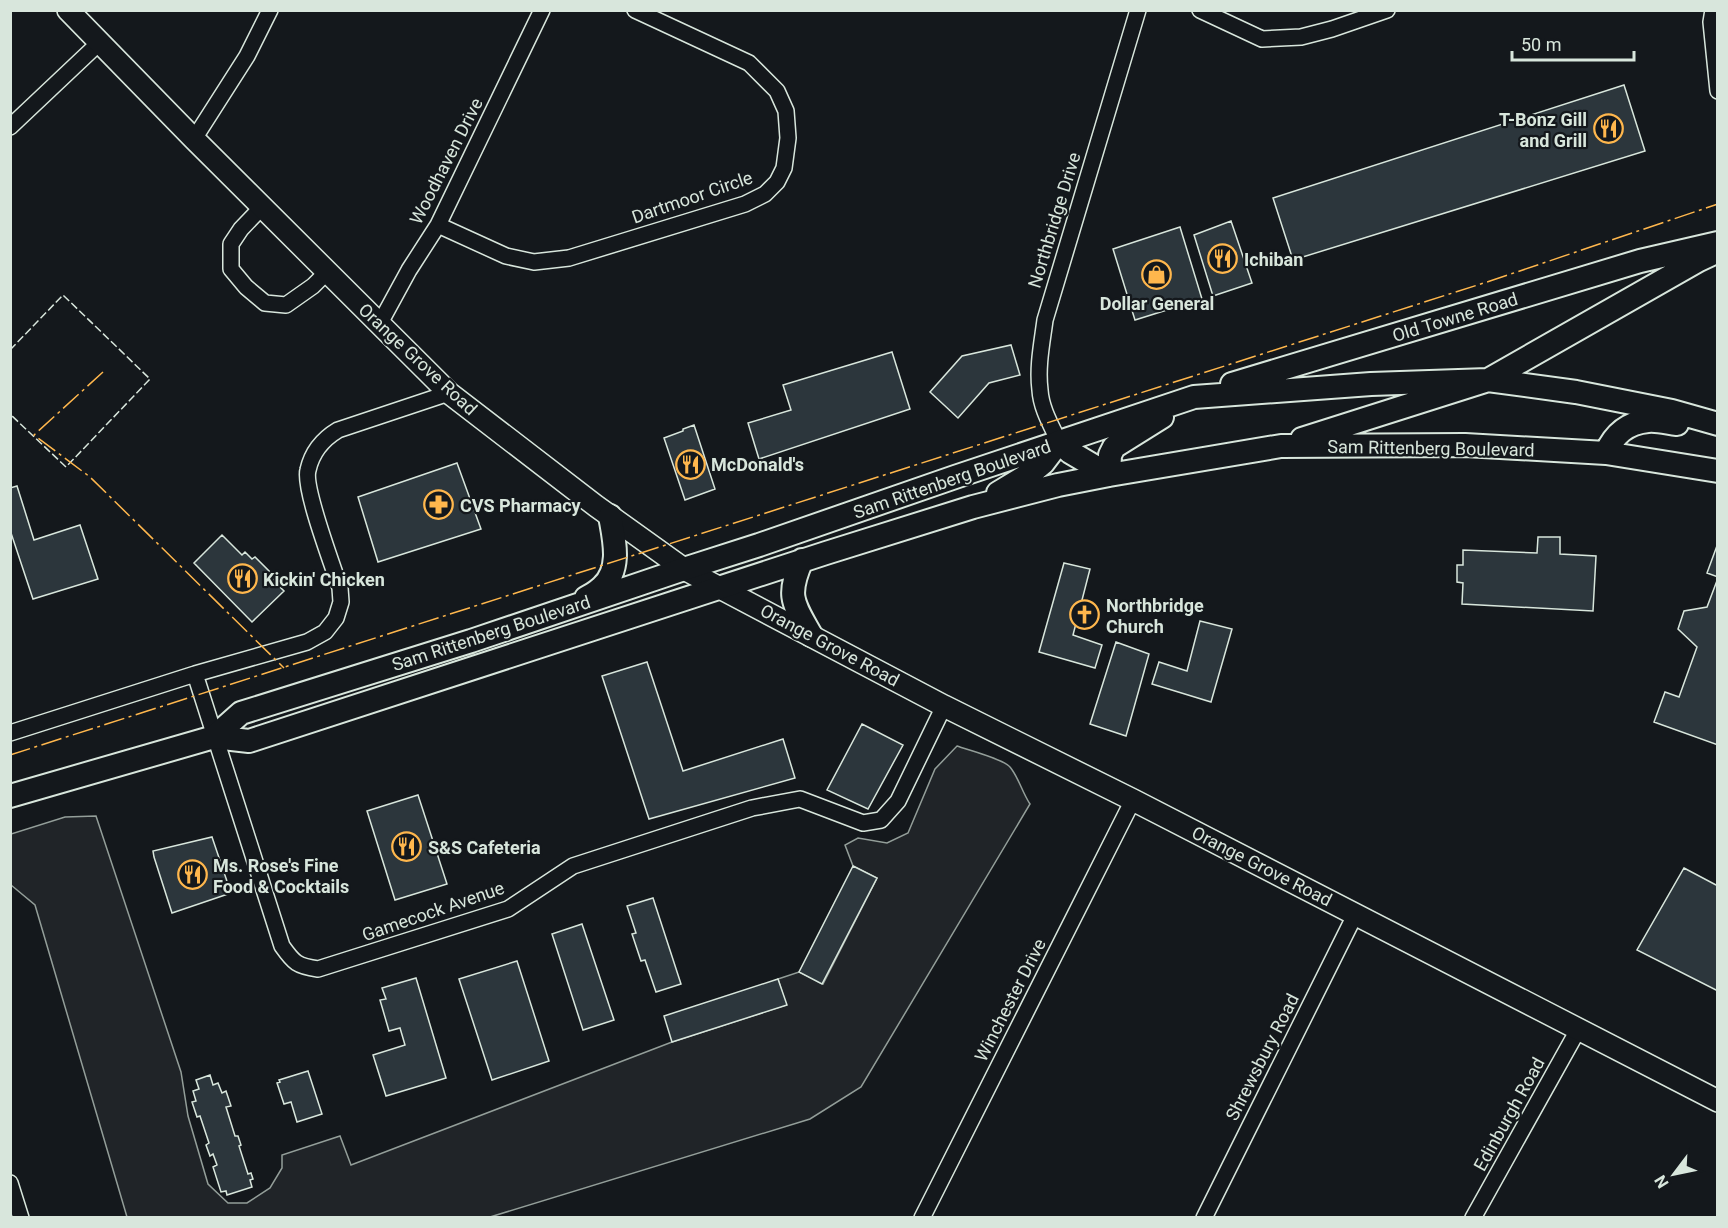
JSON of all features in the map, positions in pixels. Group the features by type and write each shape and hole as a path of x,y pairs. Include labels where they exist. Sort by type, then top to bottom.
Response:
{"main road":[{"name":"Old Towne Road","path":"1194,397 1285,367 1640,261 1718,243"},
{"path":"1281,446 1488,380 1699,260 1718,252"},
{"name":"Sam Rittenberg Boulevard","path":"214,737 240,714 759,545 1194,397 1337,386 1488,380 1576,392 1672,411 1718,426"},
{"path":"973,507 1031,473 1043,463 1059,442 1070,452 1109,475 1110,455 1114,447 1194,397"},
{"path":"1606,453 1611,440 1619,432 1632,425 1648,421 1718,426"},
{"name":"Sam Rittenberg Boulevard","path":"10,796 214,737 249,741 802,560 973,507 1058,485 1109,475 1281,446 1465,444 1606,453 1718,471"},
{"path":"577,605 603,586 613,570 616,551 610,516"},
{"path":"802,560 792,588 794,605 811,635"}],"street":[{"name":"Orange Grove Road","path":"68,10 449,393 635,535 684,569 944,706 1133,800 1718,1101"},
{"path":"194,139 247,56 270,10"},
{"name":"Woodhaven Drive","path":"379,325 409,270 438,225 542,10"},
{"name":"Dartmoor Circle","path":"438,225 506,256 534,262 569,258 745,204 765,194 777,182 784,168 788,138 786,111 777,91 749,63 635,10"},
{"name":"Northbridge Drive","path":"1059,442 1046,415 1040,391 1039,371 1045,320 1138,10"},
{"path":"1200,10 1262,39 1301,37 1387,10"},
{"path":"1713,10 1711,22 1718,91"},
{"path":"10,127 99,43"},
{"path":"262,207 241,229 231,244 231,268 246,287 265,303 286,305 314,286 327,272"},
{"path":"10,733 195,674 308,642 325,632 336,618 341,602 340,588 309,490 307,472 313,456 324,439 338,430 449,393"},
{"name":"Gamecock Avenue","path":"195,674 282,946 294,962 307,968 318,969 508,909 573,866 752,808 800,799 863,823 881,820 898,801 944,706"},
{"name":"Winchester Drive","path":"922,1218 1133,800"},
{"name":"Shrewsbury Road","path":"1204,1218 1355,915"},
{"name":"Edinburgh Road","path":"1473,1218 1578,1030"},
{"path":"10,1183 21,1218"}],"shaded area":[{"path":"957,746 993,758 1010,767 1030,804 861,1087 810,1119 490,1217 127,1217 35,905 11,885 11,834 65,817 96,816 181,1072 188,1116 208,1184 228,1203 247,1203 270,1188 282,1168 282,1155 340,1136 351,1165 672,1042 786,1005 778,979 799,972 823,984 877,878 853,866 845,845 858,838 887,843 908,833 935,769"}],"building":[{"path":"1624,85 1645,151 1293,260 1273,198"},
{"name":"Ichiban","path":"1231,221 1252,283 1213,296 1194,235"},
{"name":"Dollar General","path":"1180,227 1202,299 1135,320 1113,249"},
{"path":"1011,345 1020,375 989,383 958,418 930,392 962,356"},
{"path":"892,352 910,409 759,459 748,423 791,410 783,385"},
{"name":"McDonald's","path":"694,425 715,489 685,500 664,438"},
{"name":"CVS Pharmacy","path":"457,463 481,529 378,562 358,497"},
{"path":"17,486 34,540 80,525 98,579 33,599 10,530 10,488"},
{"name":"Kickin' Chicken","path":"222,535 242,555 245,552 252,559 255,557 276,578 273,580 284,591 252,622 194,563"},
{"path":"1538,537 1560,537 1560,554 1596,556 1593,611 1462,604 1463,583 1457,582 1457,565 1463,565 1463,550 1537,553"},
{"path":"1718,543 1718,577 1707,573"},
{"path":"1064,563 1090,569 1073,635 1102,645 1095,668 1039,652"},
{"path":"1718,578 1718,745 1654,722 1665,692 1679,697 1697,647 1678,629 1684,611 1707,607"},
{"path":"1200,621 1232,629 1211,702 1152,684 1159,662 1187,671"},
{"path":"1116,642 1149,654 1126,736 1090,724"},
{"path":"647,662 683,771 783,739 795,778 649,819 602,676"},
{"path":"862,724 903,745 868,809 827,790"},
{"name":"S&S Cafeteria","path":"418,795 447,884 395,900 367,811"},
{"name":"Ms. Rose's Fine Food & Cocktails","path":"212,837 231,893 172,913 153,851"},
{"path":"853,866 877,878 822,984 799,972"},
{"path":"1684,868 1718,886 1718,991 1637,950"},
{"path":"653,898 681,984 656,992 645,960 641,961 632,934 636,933 627,906"},
{"path":"582,924 614,1020 583,1030 552,934"},
{"path":"517,961 549,1061 492,1080 459,979"},
{"path":"416,978 446,1078 386,1096 373,1055 405,1045 400,1028 389,1031 380,1000 386,999 382,988"},
{"path":"778,979 787,1005 672,1042 664,1016"},
{"path":"308,1071 322,1114 297,1122 291,1102 284,1104 277,1083 280,1082 279,1080"},
{"path":"210,1075 213,1085 218,1083 222,1093 226,1091 231,1106 226,1107 235,1136 238,1136 241,1145 239,1146 248,1174 251,1173 253,1179 250,1180 252,1187 227,1195 226,1191 221,1192 213,1167 217,1165 213,1154 210,1156 206,1145 209,1143 200,1116 197,1117 192,1102 196,1101 193,1091 199,1089 196,1080"}],"fence":[{"path":"10,350 63,295 150,379 66,467 10,414"}],"power":[{"path":"10,755 1490,281 1718,204"},
{"path":"103,372 34,435 90,477 284,668"}],"place":[{"name":"T-Bonz Gill and Grill","path":"1608,129"},
{"name":"Ichiban","path":"1223,259"},
{"name":"Dollar General","path":"1157,274"},
{"name":"McDonald's","path":"690,464"},
{"name":"CVS Pharmacy","path":"439,505"},
{"name":"Kickin' Chicken","path":"242,579"},
{"name":"Northbridge Church","path":"1085,615"},
{"name":"S&S Cafeteria","path":"407,847"},
{"name":"Ms. Rose's Fine Food & Cocktails","path":"192,875"}]}
